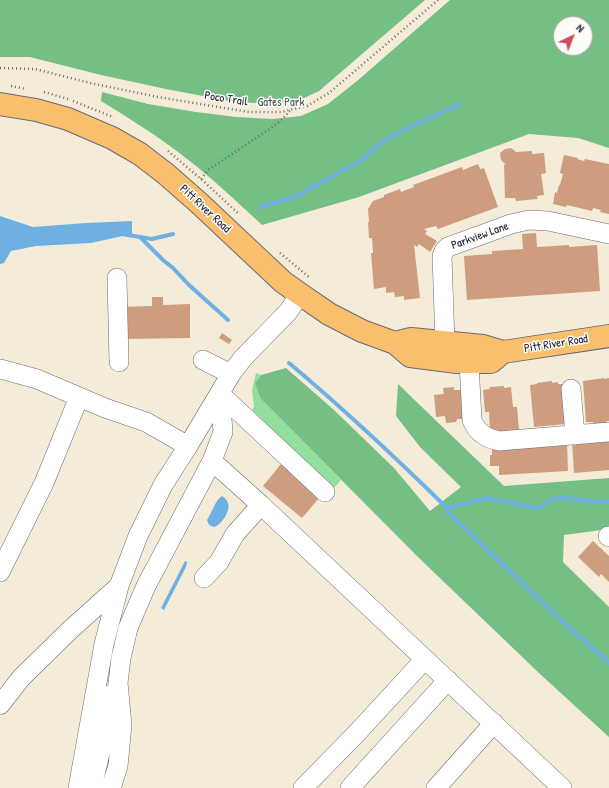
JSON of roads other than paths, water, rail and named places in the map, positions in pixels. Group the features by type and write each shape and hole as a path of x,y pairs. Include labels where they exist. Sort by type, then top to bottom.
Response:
{"main road":[{"name":"Pitt River Road","path":"3,95 36,110 68,119 112,138 140,154 166,174 199,203 283,282 306,287 329,314 362,331 395,343 410,356 457,362 491,362 503,352"},
{"name":"Pitt River Road","path":"395,343 411,339 484,346 503,352 609,336"}],"lane":[{"name":"Parkview Lane","path":"445,343 442,256 448,247 511,224 529,220 548,221 609,234"},
{"path":"116,278 119,362"},
{"path":"78,788 104,644 119,586 138,536 163,485 220,394 230,374 243,358 288,312 306,287"},
{"path":"203,360 230,374"},
{"path":"469,362 472,420 476,428 489,439 499,442 609,432"},
{"path":"0,369 37,379 105,408 146,422 188,446"},
{"path":"571,389 575,435"},
{"path":"111,788 118,766 122,725 118,682 121,658 128,628 146,586 212,461 223,432 220,394"},
{"path":"220,394 325,492"},
{"path":"0,572 44,483 79,397"},
{"path":"212,461 261,505 562,788"},
{"path":"204,578 218,562 235,534 261,505"},
{"path":"0,705 22,678 70,630 119,586"},
{"path":"303,788 356,734 425,659"},
{"path":"350,788 448,680"},
{"path":"92,788 112,696 118,682"},
{"path":"436,788 494,724"}],"water":[{"path":"0,216 33,227 132,221 132,234 91,243 36,246 11,251 4,263 0,264"},
{"path":"222,496 228,502 229,506 227,514 217,526 214,527 209,525 207,520 215,504"},
{"path":"185,561 187,562 186,567 164,610 161,608"}],"waterway":[{"path":"260,207 295,197 360,161 385,140 459,105"},
{"path":"122,234 152,239 173,234"},
{"path":"141,238 189,285 228,320"},
{"path":"289,363 370,434 447,508 487,498 536,508 541,507 552,499 563,498 599,502 609,501"},
{"path":"447,508 449,513 559,618 609,663"}],"park label":[{"name":"Gates Park","path":"281,103"}]}
